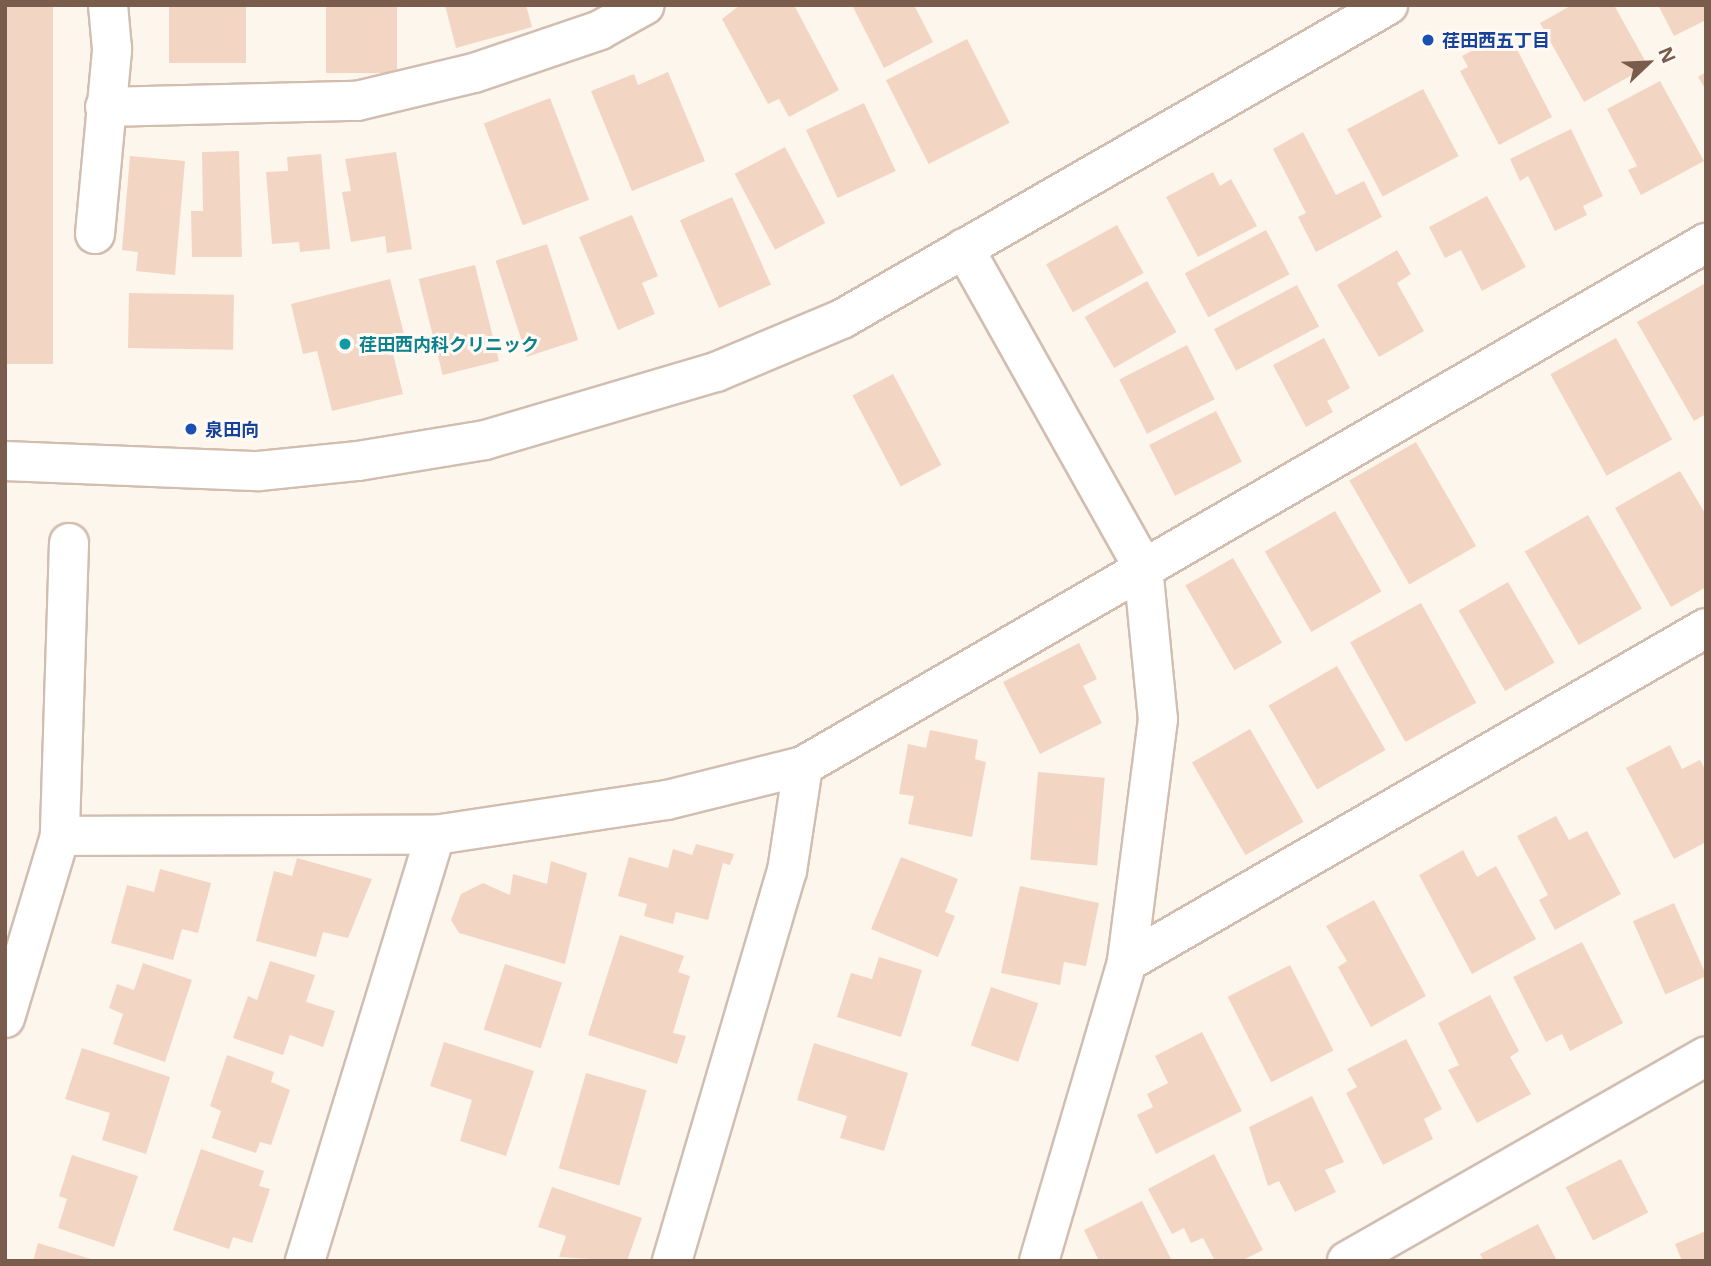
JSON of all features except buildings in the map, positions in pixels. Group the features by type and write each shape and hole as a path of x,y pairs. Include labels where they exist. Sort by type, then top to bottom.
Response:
{"street":[{"path":"95,234 105,107 108,5"},
{"path":"105,107 357,101 474,73 594,18 645,5"},
{"path":"5,461 259,471 485,440 716,372 842,319 1388,5"},
{"path":"60,836 435,835 667,800 803,766 1706,243"},
{"path":"964,248 1143,567 1158,719 1127,962 1039,1261"},
{"path":"5,1018 60,836 69,543"},
{"path":"1127,962 1706,628"},
{"path":"672,1261 788,871 803,766"},
{"path":"305,1261 435,835"},
{"path":"1347,1261 1706,1056"}],"place":[{"name":"荏田西五丁目","path":"1428,40"},
{"name":"荏田西内科クリニック","path":"345,344"},
{"name":"泉田向","path":"191,429"}]}
